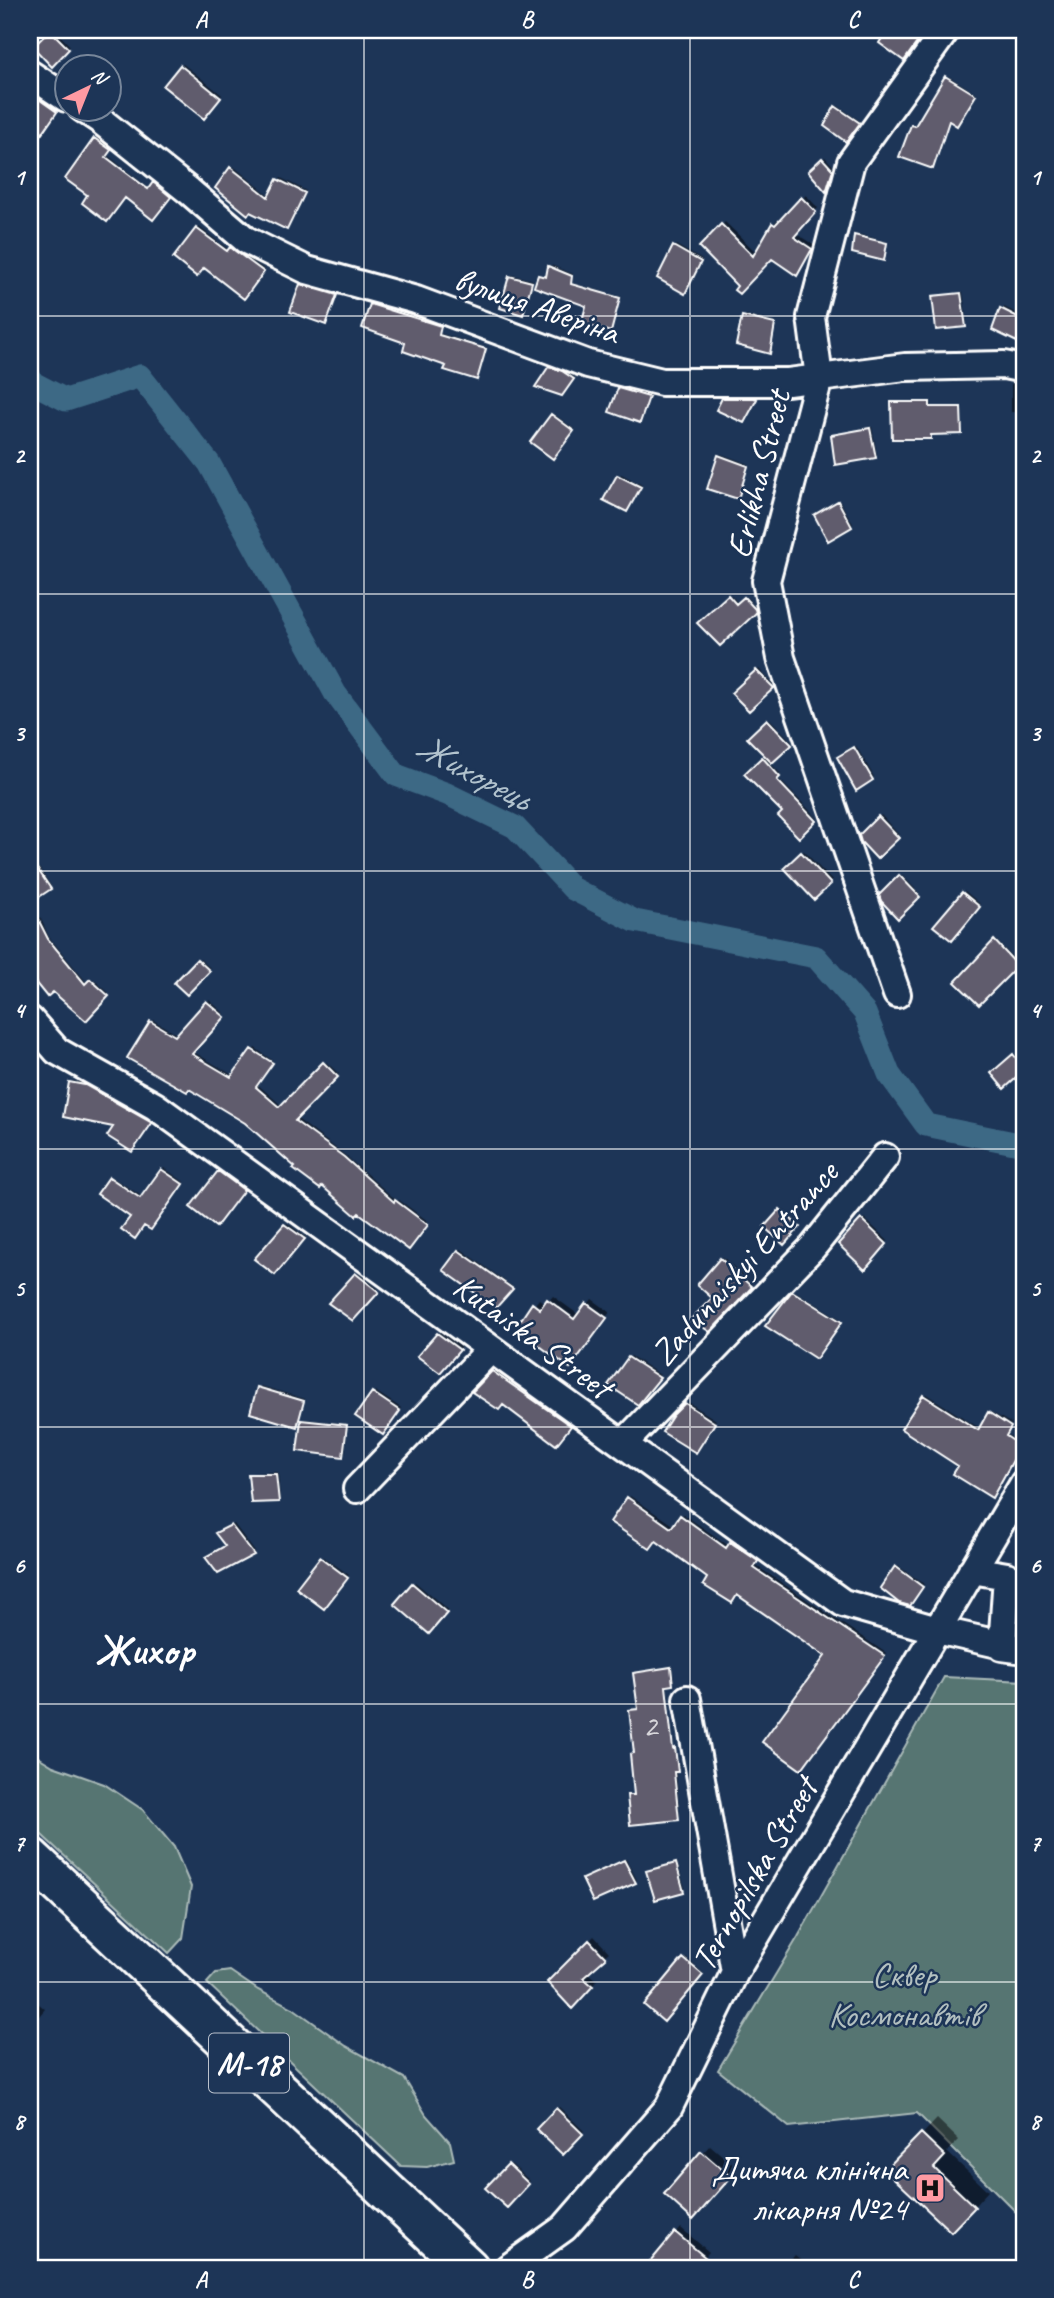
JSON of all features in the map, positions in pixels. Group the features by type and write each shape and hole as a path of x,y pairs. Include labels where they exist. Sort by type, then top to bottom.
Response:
{"highway":[{"name":"М-18","path":"30,1857 469,2268"}],"street":[{"name":"Erlikha Street","path":"897,994 781,658 766,581 819,378 811,317 851,162 946,30"},
{"path":"30,75 52,90"},
{"name":"вулиця Аверіна","path":"103,122 246,240 307,270 416,300 588,364 662,382 788,382 905,366 1004,365 1024,369"},
{"name":"Kutaiska Street","path":"30,1020 57,1051 155,1106 843,1603 937,1630 1024,1650"},
{"path":"30,1048 57,1051"},
{"name":"Zadunaiskyi Entrance","path":"623,1444 813,1247 885,1157"},
{"path":"357,1489 491,1349"},
{"name":"Ternopilska Street","path":"508,2268 564,2228 669,2107 735,1972 1024,1483"},
{"path":"972,1570 1007,1576 1002,1647 1024,1650"},
{"path":"687,1699 735,1972"}],"green space":[{"name":"Сквер Космонавтів","path":"944,1677 1024,1681 1024,2220 917,2113 789,2127 718,2070 798,1937"},
{"path":"30,1752 53,1766 104,1784 143,1810 174,1847 191,1887 183,1938 169,1953 30,1824"},
{"path":"230,1971 258,1990 293,2008 346,2046 404,2078 426,2115 450,2142 454,2160 427,2167 401,2166 207,1983 216,1973"}],"building":[{"path":"50,30 69,49 66,52 52,52 52,67 33,47"},
{"path":"887,30 917,30 923,34 904,61 879,43"},
{"path":"180,65 221,98 204,119 163,86"},
{"path":"945,76 976,95 957,126 949,121 933,169 899,157 911,125 915,126"},
{"path":"30,93 52,108 52,119 30,151"},
{"path":"835,106 860,123 846,142 824,126"},
{"path":"94,138 111,150 106,157 148,189 153,182 171,197 153,220 125,198 107,222 82,203 87,195 65,179"},
{"path":"822,158 833,170 826,192 808,171"},
{"path":"230,167 268,197 277,179 305,193 287,230 250,212 248,215 215,188"},
{"path":"801,197 816,212 794,237 812,249 797,276 772,259 739,294 734,290 737,286 699,247 721,224 753,256 772,223 775,225"},
{"path":"196,228 227,251 230,247 264,272 244,299 204,268 197,277 173,258"},
{"path":"854,235 887,243 884,261 852,253"},
{"path":"673,246 701,262 685,294 657,278"},
{"path":"548,266 572,276 571,284 620,298 611,332 581,324 586,306 534,287 538,275 546,277"},
{"path":"509,276 532,282 523,315 500,308"},
{"path":"300,284 337,295 326,325 290,312"},
{"path":"961,293 966,327 936,330 932,296"},
{"path":"370,304 441,326 439,335 486,349 477,380 444,370 446,366 403,351 405,343 362,328"},
{"path":"1000,308 1024,320 1017,342 992,330"},
{"path":"742,316 775,324 770,354 736,345"},
{"path":"549,366 574,379 562,396 535,387"},
{"path":"618,388 649,397 640,423 609,412"},
{"path":"722,398 757,399 744,423 716,410"},
{"path":"891,402 930,402 930,407 961,407 962,434 931,435 931,439 892,439"},
{"path":"551,414 574,431 553,459 530,442"},
{"path":"870,428 876,458 835,465 831,435"},
{"path":"718,455 748,466 738,499 707,489"},
{"path":"617,475 641,487 627,512 603,500"},
{"path":"838,501 852,527 828,541 814,515"},
{"path":"728,595 736,604 744,597 756,613 720,646 697,623"},
{"path":"756,670 774,688 749,711 731,693"},
{"path":"767,719 792,745 772,763 747,738"},
{"path":"854,747 873,780 856,791 837,757"},
{"path":"762,757 780,777 777,780 816,821 799,838 778,816 782,812 744,774"},
{"path":"878,816 899,838 877,859 861,842 859,835"},
{"path":"801,852 831,884 814,900 784,868"},
{"path":"30,858 51,889 30,903"},
{"path":"899,875 920,897 898,919 881,901 879,895"},
{"path":"962,892 980,907 952,941 933,926"},
{"path":"30,903 48,939 85,984 90,979 109,996 86,1021 53,992 47,997 30,976"},
{"path":"994,940 1018,966 979,1005 955,982"},
{"path":"197,959 210,971 187,995 174,983"},
{"path":"206,1001 225,1017 192,1054 231,1077 251,1049 273,1063 256,1087 279,1107 323,1062 338,1077 295,1121 344,1157 394,1202 395,1200 428,1225 409,1250 359,1213 356,1216 322,1186 320,1189 293,1169 295,1167 245,1123 189,1089 187,1092 127,1058 150,1021 175,1036"},
{"path":"1013,1054 1024,1071 1004,1089 991,1073"},
{"path":"69,1082 85,1085 152,1123 132,1152 107,1136 113,1127 63,1117"},
{"path":"161,1169 183,1184 151,1230 144,1226 135,1239 121,1229 130,1217 97,1194 109,1177 140,1198"},
{"path":"218,1171 244,1190 216,1227 190,1207"},
{"path":"780,1209 800,1227 784,1245 764,1227"},
{"path":"861,1219 887,1244 865,1270 838,1244"},
{"path":"284,1224 305,1239 275,1275 254,1259"},
{"path":"458,1250 513,1289 496,1308 443,1270"},
{"path":"720,1258 752,1287 710,1332 691,1319 712,1298 697,1285"},
{"path":"355,1273 379,1292 353,1321 328,1303"},
{"path":"792,1291 842,1322 816,1359 765,1326"},
{"path":"547,1299 574,1319 586,1303 607,1318 570,1368 522,1333 525,1329 518,1324 532,1303 540,1309"},
{"path":"437,1333 460,1350 440,1373 417,1356"},
{"path":"628,1357 660,1378 638,1405 608,1385"},
{"path":"492,1371 571,1426 556,1445 503,1405 499,1410 472,1392"},
{"path":"257,1387 304,1401 297,1427 250,1413"},
{"path":"372,1392 400,1411 383,1435 355,1416"},
{"path":"923,1395 978,1430 988,1412 1011,1427 1006,1436 1021,1446 992,1498 953,1474 958,1466 901,1429"},
{"path":"685,1403 715,1423 696,1453 662,1432"},
{"path":"301,1420 347,1425 343,1457 297,1451"},
{"path":"248,1474 276,1474 279,1502 251,1503"},
{"path":"627,1497 671,1528 680,1515 726,1548 730,1542 758,1561 754,1568 885,1656 801,1770 762,1742 825,1656 737,1595 732,1603 703,1585 707,1578 656,1541 650,1549 610,1522"},
{"path":"231,1525 254,1555 218,1574 205,1557 225,1546 215,1533"},
{"path":"320,1557 348,1578 324,1609 296,1588"},
{"path":"895,1566 923,1587 910,1606 899,1603 880,1588"},
{"path":"412,1583 447,1613 429,1634 394,1604"},
{"path":"671,1667 673,1685 666,1686 678,1772 674,1772 679,1820 630,1825 627,1795 634,1795 630,1754 634,1753 629,1710 638,1709 633,1673"},
{"path":"624,1860 636,1883 593,1902 582,1879"},
{"path":"676,1863 684,1892 655,1900 646,1871"},
{"path":"589,1940 606,1958 583,1978 593,1986 572,2009 547,1982"},
{"path":"683,1958 703,1975 664,2022 644,2005"},
{"path":"556,2108 583,2134 563,2155 536,2129"},
{"name":"Дитяча клінічна лікарня №24","path":"921,2133 945,2156 934,2168 975,2207 951,2232 885,2170"},
{"path":"701,2151 731,2177 693,2220 664,2194"},
{"path":"508,2164 529,2184 507,2208 485,2188"},
{"path":"675,2232 706,2258 697,2268 645,2268"}],"waterway":[{"name":"Жихорець","path":"30,378 33,383 66,400 140,376 209,463 335,693 396,775 447,794 515,827 573,889 635,921 816,957 865,1013 889,1074 926,1125 1024,1145"}],"place":[{"name":"Дитяча клінічна лікарня №24","path":"930,2188"}],"district":[{"name":"Жихор","path":"145,1649"}]}
